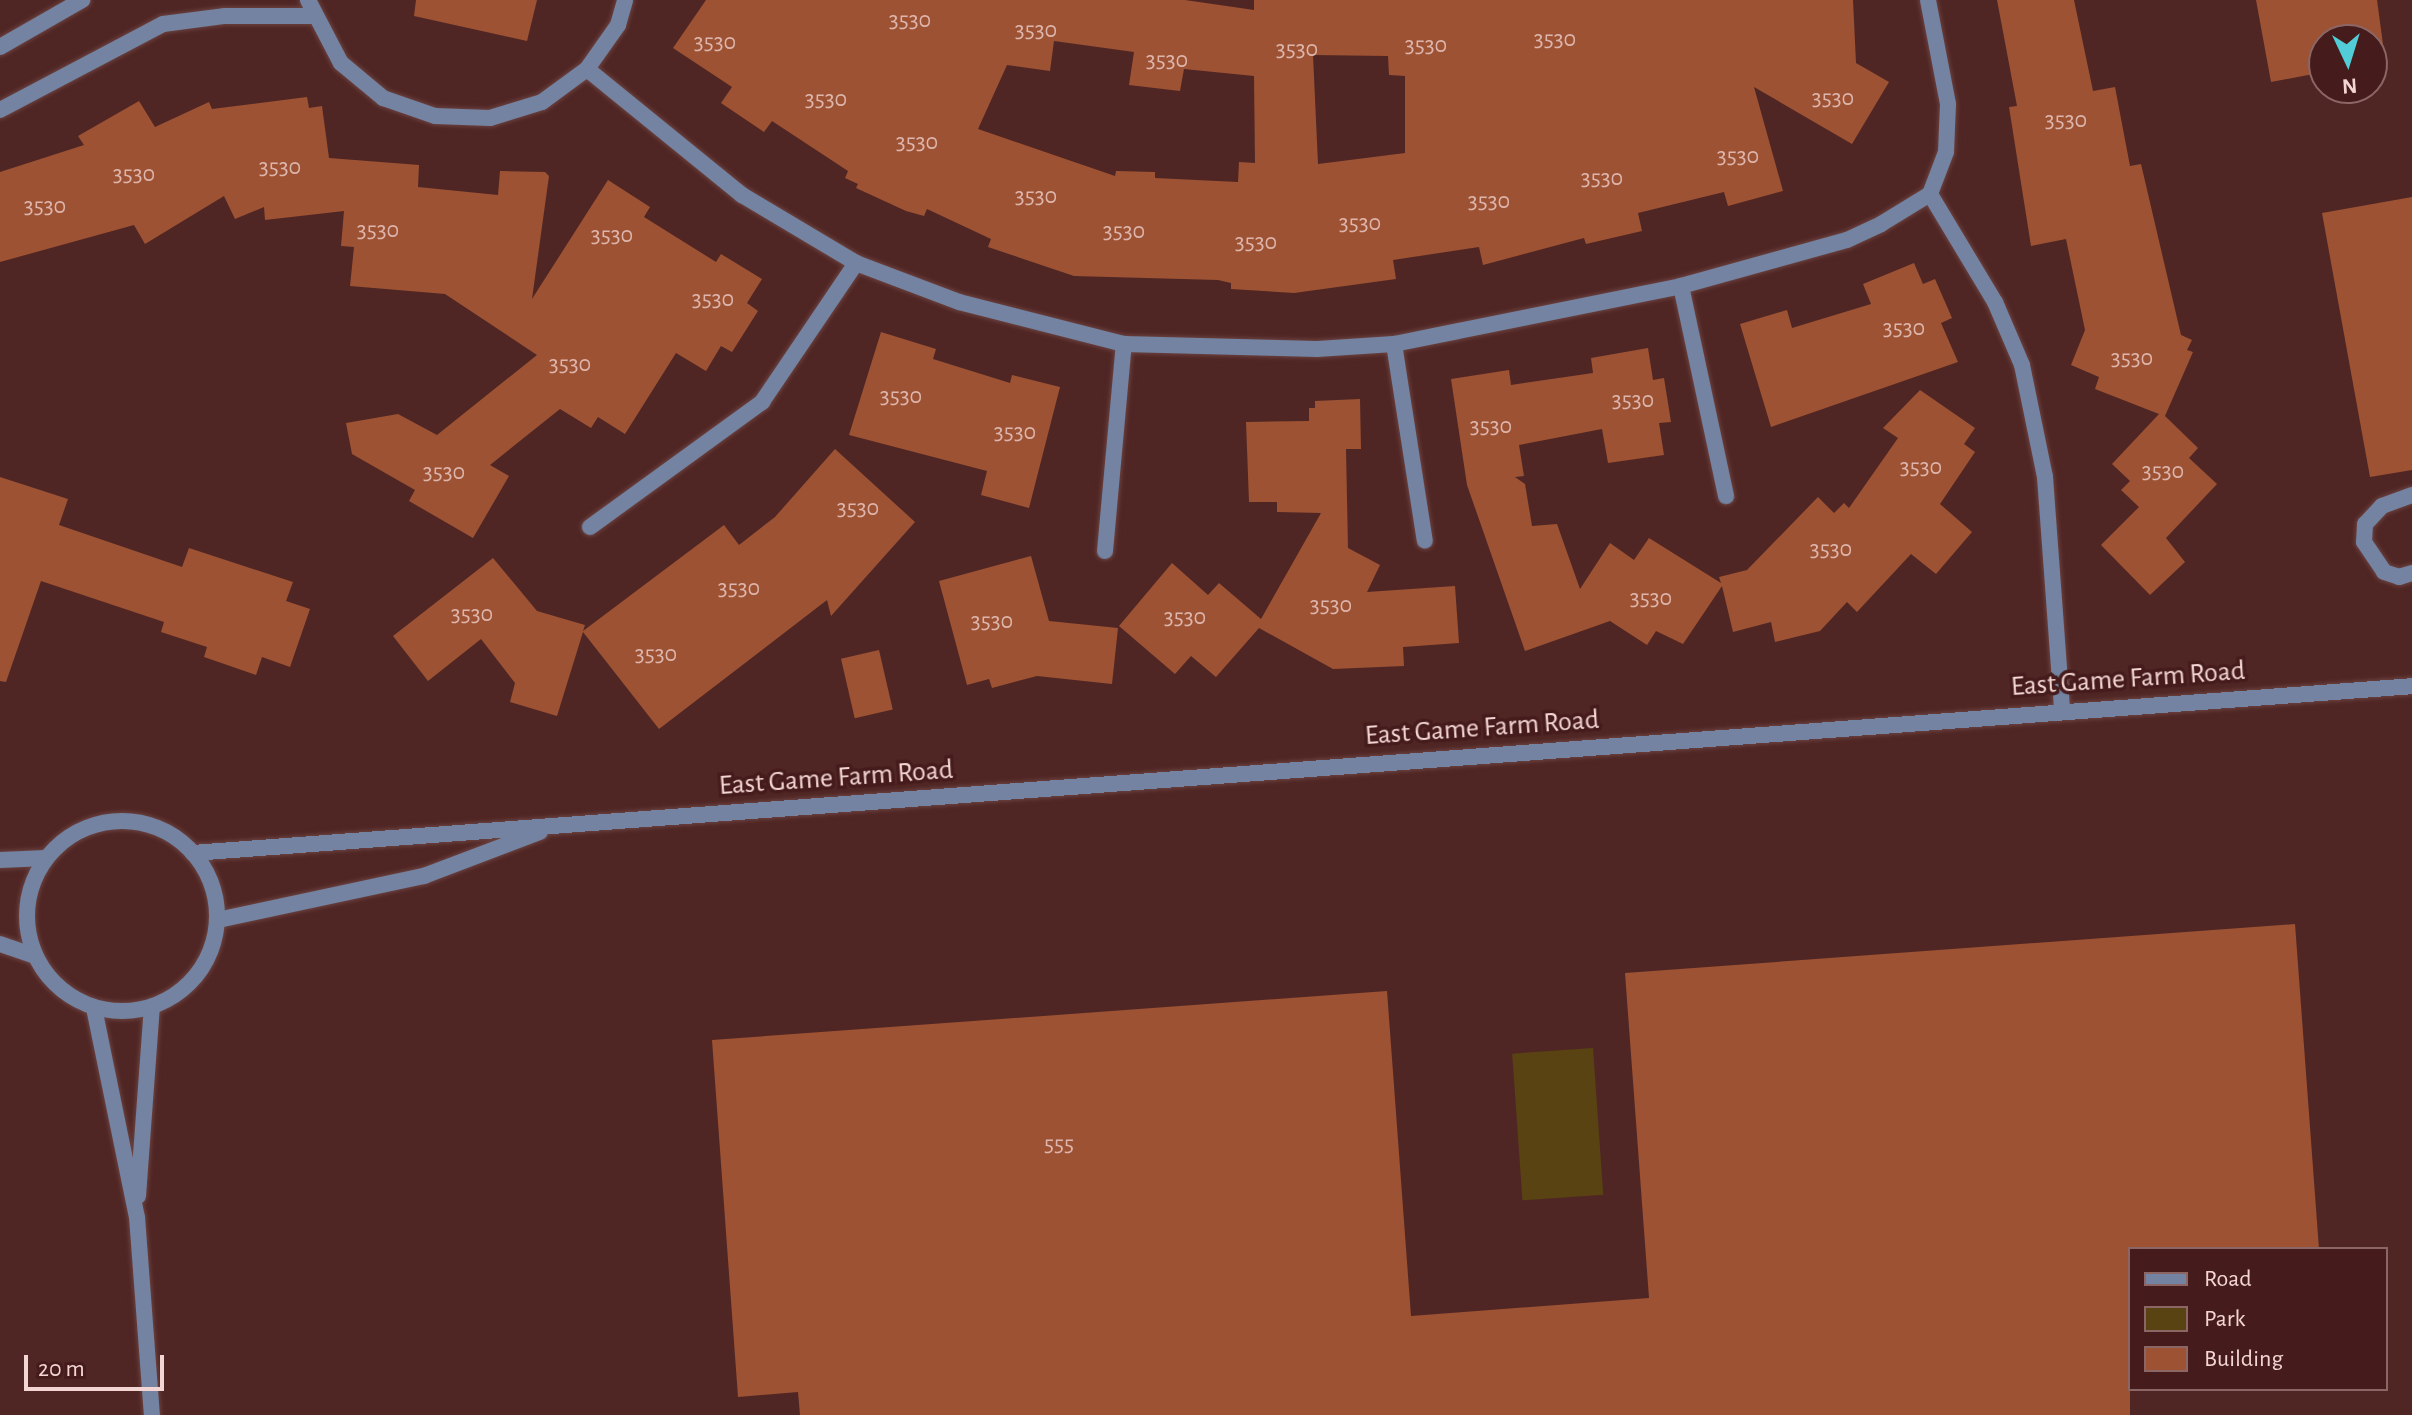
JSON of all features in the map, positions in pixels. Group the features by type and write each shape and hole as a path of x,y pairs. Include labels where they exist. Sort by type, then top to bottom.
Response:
{"street":[{"path":"0,47 82,0"},
{"path":"0,110 163,24 310,8 341,63 383,98 435,116 490,118 542,102 587,69 618,25 625,0"},
{"path":"587,69 742,195 856,263 959,302 1124,344 1223,350 1394,344 1681,286 1847,240 1930,194 1946,152 1948,104 1928,0"},
{"path":"1930,194 1995,302 2022,365 2045,477 2062,709"},
{"path":"590,527 762,402 856,263"},
{"path":"1681,286 1726,496"},
{"path":"1105,551 1124,344"},
{"path":"1394,344 1425,541"},
{"path":"2412,495 2382,506 2365,524 2364,542 2384,572 2399,577 2412,573"},
{"name":"East Game Farm Road","path":"193,853 2062,709 2412,686"},
{"path":"118,821 172,835 193,853 215,895 218,920 199,974 178,994 152,1007 94,1008 49,979 35,956 26,923 30,889 46,858 66,839 118,821"},
{"name":"East Game Farm Road","path":"218,920 424,876 557,826"},
{"path":"0,860 46,858"},
{"path":"0,944 35,956"},
{"path":"137,1217 152,1007"},
{"path":"94,1008 137,1217 152,1415"}],"green space":[{"path":"1593,1048 1603,1195 1522,1200 1512,1054"}],"building":[{"path":"416,0 537,0 527,41 414,16"},
{"path":"706,0 1185,0 1254,10 1254,0 1853,0 1856,63 1889,82 1852,144 1754,87 1783,191 1728,206 1724,192 1638,213 1642,231 1586,244 1584,238 1483,265 1479,247 1393,260 1396,279 1294,293 1231,289 1231,283 1218,280 1074,276 988,247 991,239 927,209 924,216 906,211 856,188 858,184 845,178 848,171 772,121 764,132 721,103 732,87 673,48","holes":["1054,41 1134,52 1129,85 1180,91 1184,69 1254,76 1255,163 1239,162 1238,182 1155,178 1155,172 1116,171 1115,176 978,129 1007,65 1050,71","1313,55 1388,56 1389,75 1405,76 1405,153 1318,164"]},
{"path":"1997,0 2074,0 2093,91 2115,87 2130,166 2141,164 2181,335 2192,340 2187,350 2193,352 2165,416 2198,448 2189,458 2217,484 2166,538 2185,562 2150,595 2101,545 2139,507 2121,490 2130,481 2112,464 2159,414 2095,389 2099,377 2071,365 2085,330 2066,239 2031,246 2009,107 2017,106"},
{"path":"2256,0 2377,0 2380,24 2308,24 2308,75 2271,82"},
{"path":"307,97 309,108 322,106 329,158 419,165 418,187 498,195 500,171 545,172 549,176 532,299 608,180 650,207 644,217 716,262 721,254 762,279 747,303 758,311 732,352 721,346 706,371 676,353 625,434 598,417 591,428 560,409 490,465 509,476 473,538 409,501 415,490 352,454 346,423 398,414 437,435 537,355 445,294 350,286 354,247 341,246 344,211 265,220 264,207 235,219 224,196 145,244 134,225 0,262 0,172 84,145 78,136 139,101 155,127 209,102 212,109"},
{"path":"2412,197 2412,470 2370,477 2322,213"},
{"path":"1914,263 1923,284 1935,279 1952,318 1941,323 1958,362 1771,427 1740,324 1787,310 1792,328 1871,304 1863,284"},
{"path":"881,332 936,349 933,359 1010,383 1012,375 1060,387 1029,508 981,495 987,471 849,435"},
{"path":"1648,348 1653,380 1664,378 1671,422 1659,423 1664,455 1608,463 1602,429 1519,445 1524,476 1515,477 1525,484 1532,526 1557,524 1580,589 1610,543 1634,560 1649,538 1721,583 1719,577 1747,570 1818,497 1834,513 1844,503 1849,508 1898,438 1883,428 1920,390 1975,428 1964,444 1975,452 1940,504 1972,532 1936,574 1911,554 1857,612 1847,602 1820,631 1775,642 1771,622 1733,632 1722,586 1683,644 1656,631 1647,645 1610,621 1525,651 1467,485 1451,379 1509,370 1511,385 1593,373 1591,358"},
{"path":"1360,399 1361,449 1346,449 1348,548 1380,565 1367,592 1455,586 1459,643 1403,647 1404,666 1333,669 1259,628 1216,677 1191,656 1175,674 1119,626 1172,563 1208,595 1219,583 1261,619 1321,513 1277,512 1277,502 1249,502 1246,422 1309,421 1309,408 1315,408 1315,401"},
{"path":"835,449 915,522 831,616 827,600 659,729 583,632 557,716 510,702 515,683 481,639 428,681 393,636 493,558 537,611 585,625 583,631 724,525 739,545 775,517"},
{"path":"0,477 68,499 59,525 182,567 189,548 293,582 286,601 310,609 290,667 262,657 256,675 204,657 207,647 161,632 164,622 41,581 6,682 0,681"},
{"path":"1031,556 1049,621 1118,628 1112,684 1037,676 992,688 989,679 967,685 939,581"},
{"path":"879,650 893,709 855,718 841,659"},
{"path":"2295,924 2319,1247 2128,1247 2130,1415 800,1415 798,1392 738,1397 712,1040 1387,991 1411,1316 1649,1298 1625,973"}]}
